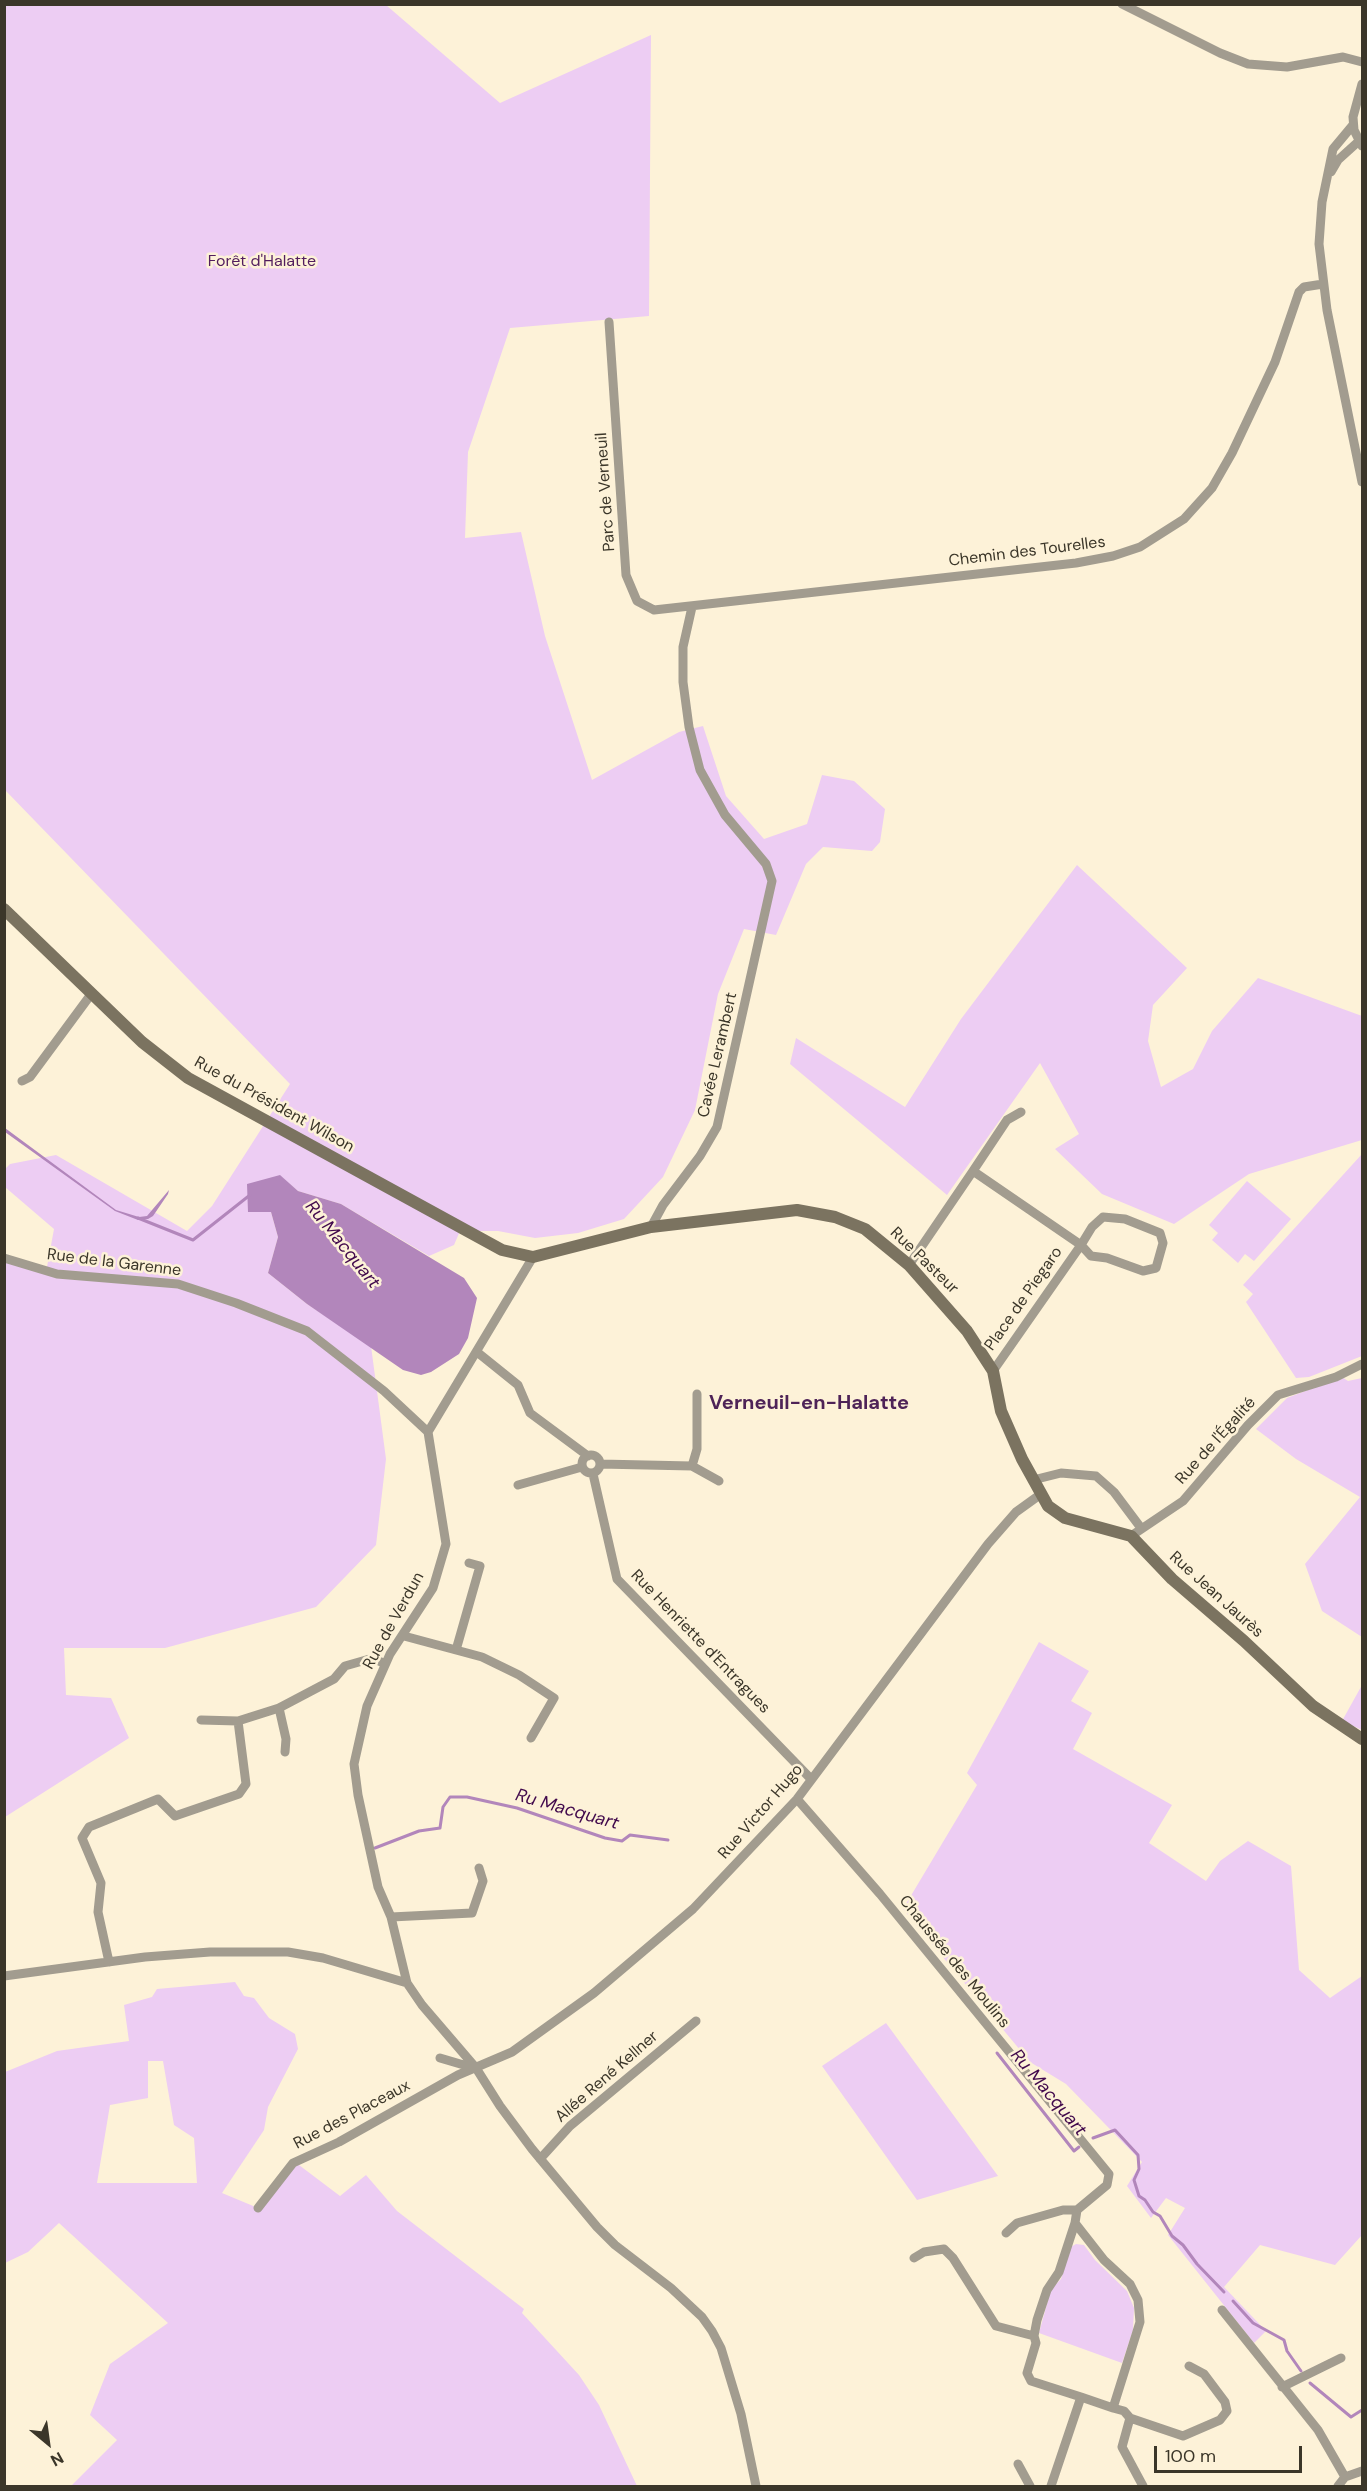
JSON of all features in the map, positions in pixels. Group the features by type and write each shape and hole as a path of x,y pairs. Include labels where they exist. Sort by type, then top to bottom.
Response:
{"street":[{"path":"1122,4 1227,57 1248,64 1287,67 1343,57 1362,62"},
{"path":"1324,188 1334,164 1361,143 1353,125 1362,84"},
{"path":"1353,125 1333,149 1324,188 1319,244 1323,284 1362,482"},
{"name":"Chemin des Tourelles","path":"692,607 898,581 1076,563 1113,556 1146,543 1184,519 1212,488 1232,453 1275,363 1299,292 1304,287 1323,284"},
{"name":"Parc de Verneuil","path":"609,322 628,584 637,601 654,610 692,607"},
{"name":"Cavée Lerambert","path":"651,1227 663,1205 700,1156 717,1127 733,1046 756,963 771,892 771,873 758,853 725,815 700,770 689,727 683,682 683,647 692,607"},
{"name":"Rue du Président Wilson","path":"6,913 142,1042 188,1077 502,1250 533,1257"},
{"path":"22,1081 30,1077 92,993"},
{"path":"909,1265 1007,1120 1021,1112"},
{"path":"974,1171 1081,1245 1091,1256 1107,1258 1143,1271 1156,1268 1163,1243 1160,1233 1125,1219 1103,1217 1092,1227 1081,1245"},
{"name":"Rue Pasteur","path":"533,1257 651,1227 767,1212 797,1210 818,1213 865,1229 909,1265 961,1323 993,1371 1001,1411 1041,1494"},
{"name":"Place de Piegaro","path":"993,1371 1081,1245"},
{"path":"428,1432 533,1257"},
{"name":"Rue de la Garenne","path":"4,1258 57,1274 178,1284 236,1303 307,1331 384,1390 428,1432"},
{"path":"477,1352 518,1385 530,1413 588,1456 596,1457 600,1464"},
{"name":"Rue de l'Égalité","path":"1131,1536 1183,1501 1248,1425 1278,1395 1336,1377 1362,1364"},
{"path":"692,1466 697,1449 697,1394"},
{"name":"Rue de Verdun","path":"428,1432 446,1544 433,1588 385,1664 367,1706 354,1764 358,1795 378,1887 391,1917 407,1983 422,2005 476,2068 500,2106 540,2159 597,2227 615,2245 670,2288 702,2317 712,2331 721,2348 741,2414 756,2487"},
{"path":"588,1456 584,1459 582,1467 585,1472 593,1474 600,1464"},
{"path":"600,1464 692,1466 719,1481"},
{"path":"518,1485 582,1467"},
{"path":"1033,1480 1061,1473 1096,1476 1114,1492 1142,1528"},
{"name":"Rue Henriette d'Entragues","path":"593,1474 616,1579 811,1779"},
{"path":"1041,1494 1055,1512 1065,1518 1131,1536"},
{"name":"Rue Victor Hugo","path":"476,2068 512,2052 611,1979 693,1909 797,1799 988,1544 1016,1512 1041,1494"},
{"name":"Rue Jean Jaurès","path":"1131,1536 1172,1580 1244,1641 1313,1706 1362,1739"},
{"path":"456,1650 480,1566 469,1563"},
{"path":"404,1636 482,1657 519,1675 554,1698 531,1738"},
{"path":"201,1720 238,1721 279,1708 334,1679 345,1666 372,1658 385,1664"},
{"path":"279,1708 285,1752"},
{"path":"109,1962 98,1912 101,1883 82,1838 89,1827 158,1799 175,1816 239,1794 246,1785 238,1721"},
{"name":"Chaussée des Moulins","path":"797,1799 880,1894 1109,2174 1107,2185 1077,2210"},
{"path":"391,1917 472,1913 483,1881 479,1868"},
{"path":"4,1976 210,1952 288,1952 323,1958 407,1983"},
{"name":"Allée René Kellner","path":"540,2159 578,2120 696,2021"},
{"path":"440,2058 476,2068"},
{"name":"Rue des Placeaux","path":"258,2208 293,2163 339,2142 407,2102 476,2068"},
{"path":"1006,2233 1017,2223 1063,2210 1077,2210 1059,2272 1047,2290 1034,2336 1036,2343 1027,2373 1030,2381 1124,2411 1130,2418 1183,2436 1220,2420 1227,2411 1225,2402 1204,2374 1189,2366"},
{"path":"1075,2223 1104,2260 1131,2284 1138,2300 1140,2322 1113,2408"},
{"path":"914,2258 924,2252 944,2248 953,2258 996,2326 1034,2336"},
{"path":"1222,2310 1318,2430 1345,2477"},
{"path":"1282,2387 1341,2358"},
{"path":"1051,2487 1081,2397"},
{"path":"1130,2418 1122,2447 1143,2487"},
{"path":"1017,2464 1030,2487"},
{"path":"1338,2487 1345,2477 1362,2470"}],"green space":[{"name":"Forêt d'Halatte","path":"5,5 386,5 500,103 651,35 649,316 510,328 468,452 465,538 521,532 545,636 592,780 679,732 703,726 726,796 764,839 807,824 822,775 854,781 885,809 880,842 872,851 823,847 806,864 776,935 744,929 718,994 695,1110 663,1177 624,1219 578,1233 535,1238 498,1231 460,1231 454,1245 429,1256 341,1204 298,1191 280,1176 271,1212 278,1237 268,1273 307,1304 371,1346 386,1459 376,1545 316,1607 165,1648 64,1648 66,1695 111,1698 129,1738 5,1817 5,1262 47,1267 54,1229 5,1187 4,1170 10,1164 56,1155 187,1231 212,1206 290,1084 5,790"},
{"path":"1077,865 1187,968 1153,1005 1148,1041 1161,1087 1193,1069 1212,1031 1258,978 1362,1016 1362,1140 1249,1174 1174,1224 1102,1194 1055,1149 1079,1134 1040,1063 947,1195 790,1064 796,1038 905,1107 961,1019"},
{"path":"1362,1154 1362,1356 1309,1377 1296,1378 1246,1302 1253,1294 1243,1285"},
{"path":"1247,1181 1291,1219 1254,1261 1245,1254 1238,1263 1212,1240 1218,1233 1209,1225"},
{"path":"1342,1377 1348,1381 1362,1378 1362,1637 1322,1611 1305,1564 1360,1497 1296,1459 1256,1429 1287,1398"},
{"path":"1039,1642 1089,1671 1071,1701 1092,1713 1073,1749 1172,1805 1149,1843 1206,1881 1220,1861 1248,1841 1291,1866 1299,1970 1330,1998 1362,1976 1362,2235 1335,2265 1260,2245 1224,2287 1266,2331 1254,2343 1168,2235 1185,2208 1166,2198 1151,2218 1127,2186 1142,2162 1066,2084 1030,2062 903,1909 977,1785 967,1773"},
{"path":"1362,1685 1362,1730 1342,1721"},
{"path":"235,1982 244,1996 254,1998 269,2018 295,2034 298,2049 268,2107 264,2130 222,2193 258,2208 295,2162 340,2196 366,2175 397,2211 524,2309 522,2313 579,2375 599,2405 637,2486 71,2486 117,2440 90,2415 110,2364 168,2323 59,2223 28,2252 5,2263 5,2072 57,2051 129,2041 124,2005 152,1997 157,1989","holes":["148,2061 163,2061 174,2125 194,2138 197,2183 97,2183 110,2105 148,2098"]},
{"path":"886,2023 998,2176 917,2200 822,2066"},
{"path":"1076,2244 1084,2245 1095,2260 1127,2291 1134,2308 1133,2330 1122,2363 1039,2333 1051,2289 1061,2279 1071,2247"}],"water":[{"path":"5,1128 116,1210 139,1217 147,1216 169,1190 168,1194 153,1216 148,1219 138,1220 115,1211 5,1132"},
{"path":"280,1175 298,1191 341,1204 464,1278 477,1298 468,1338 459,1354 431,1372 421,1375 403,1370 307,1304 268,1273 278,1237 271,1212 248,1212 247,1184"}],"waterway":[{"name":"Ru Macquart","path":"138,1218 193,1240 250,1195"},
{"name":"Ru Macquart","path":"375,1848 419,1831 440,1828 443,1807 450,1797 467,1797 517,1808 605,1838 622,1841 630,1835 668,1840"},
{"name":"Ru Macquart","path":"997,2053 1074,2151 1079,2147"},
{"name":"Ru Macquart","path":"1093,2138 1115,2130 1138,2155 1139,2169 1134,2180 1139,2196 1145,2200 1153,2212 1160,2216 1172,2236 1183,2245 1197,2264 1224,2292"},
{"name":"Ru Macquart","path":"1233,2301 1253,2323 1284,2340 1287,2351 1301,2371"},
{"name":"Ru Macquart","path":"1310,2383 1351,2417 1362,2410"}],"district":[{"name":"Verneuil-en-Halatte","path":"809,1404"}]}
